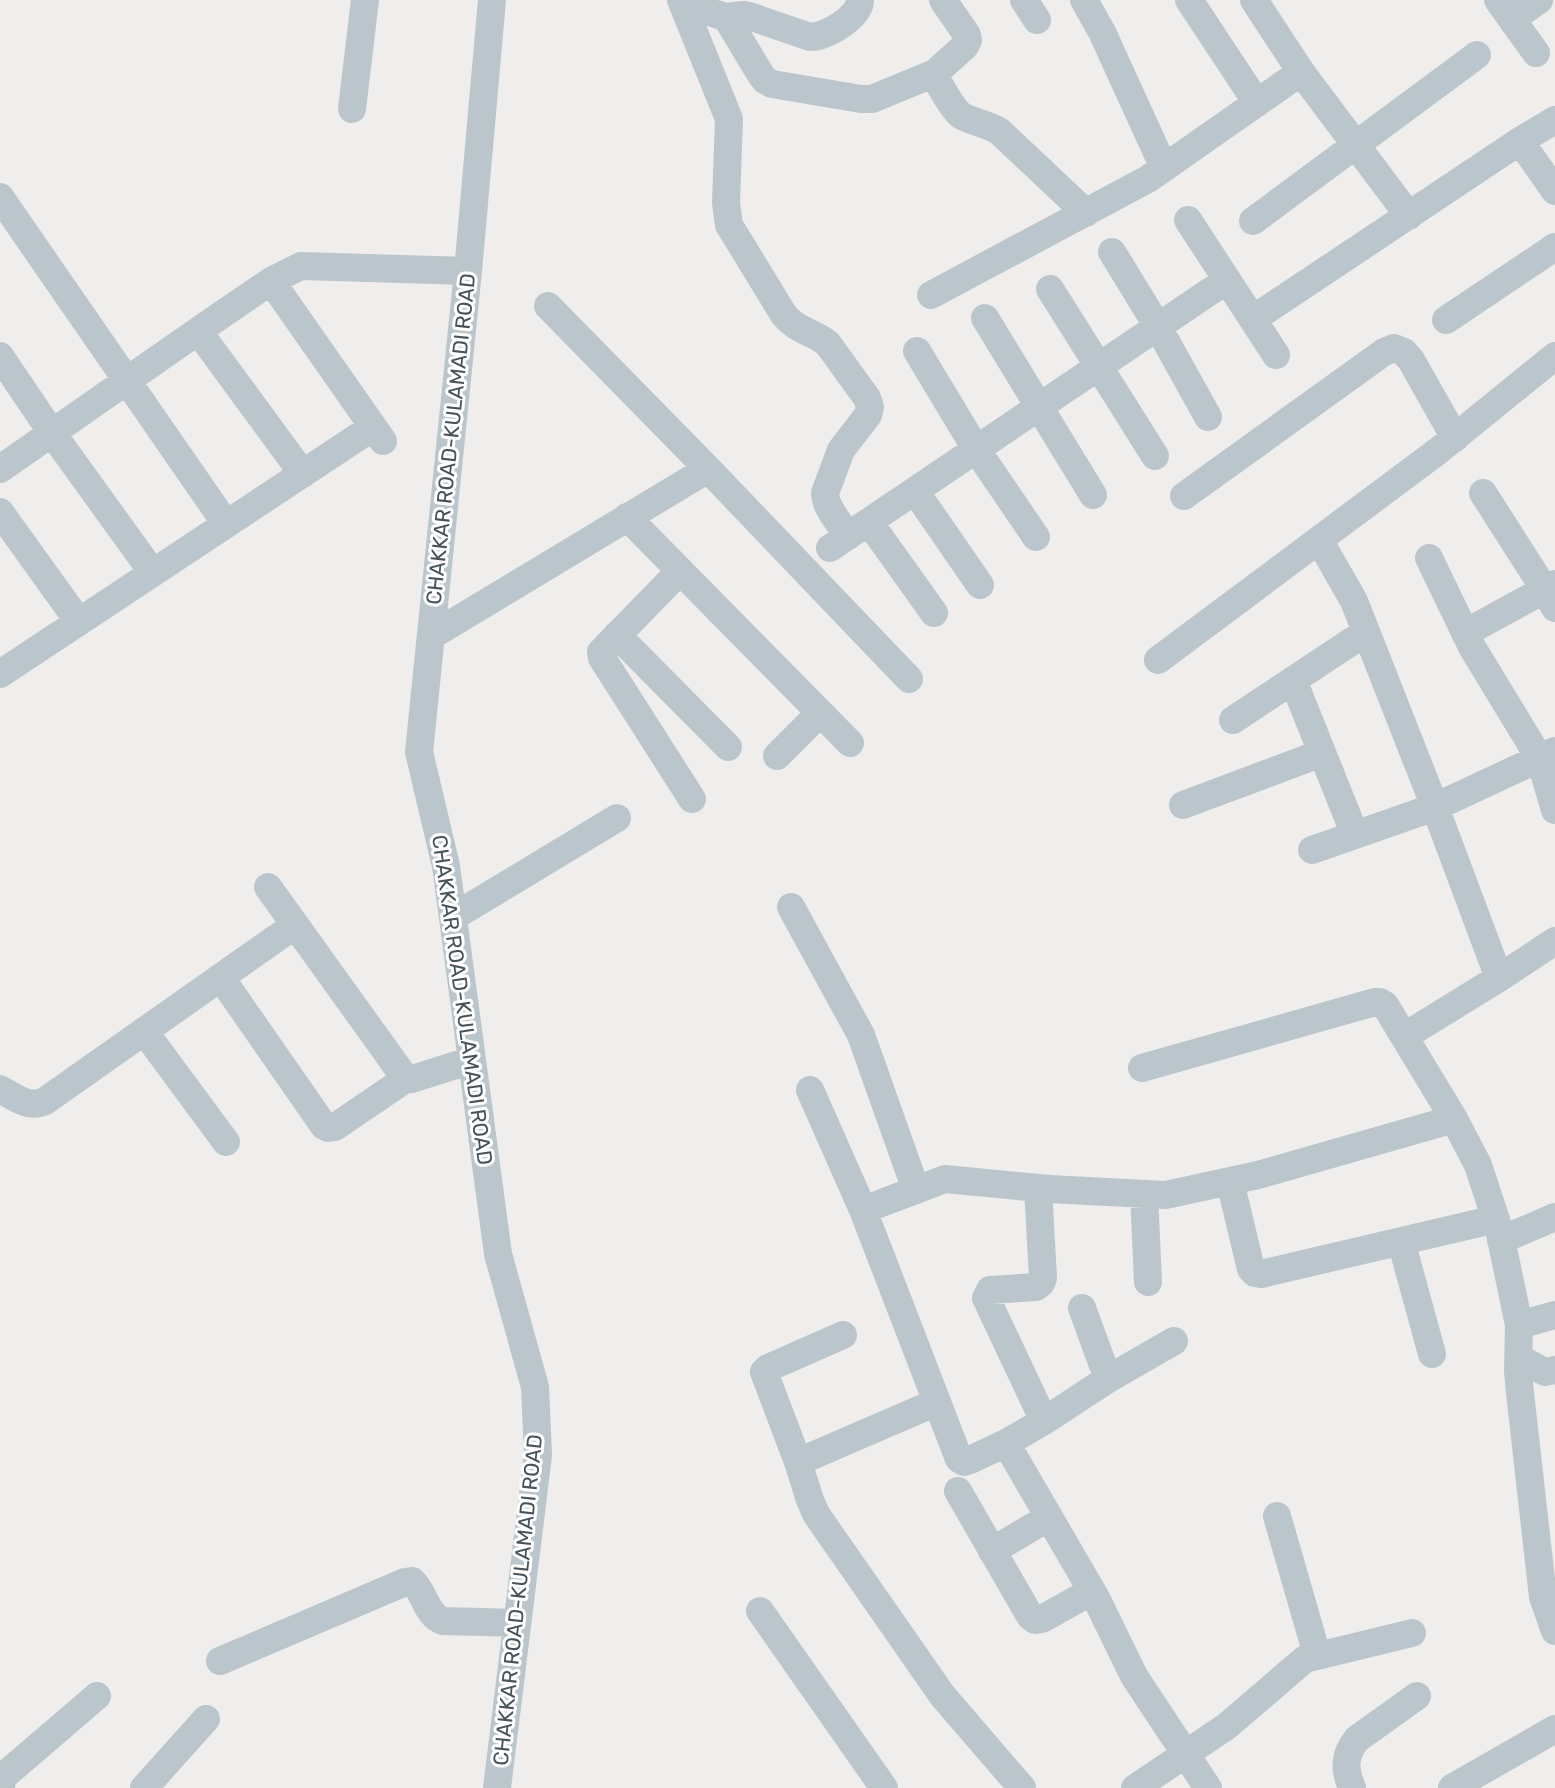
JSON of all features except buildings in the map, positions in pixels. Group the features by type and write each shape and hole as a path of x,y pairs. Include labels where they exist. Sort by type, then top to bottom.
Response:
{"street":[{"path":"352,109 365,0"},
{"name":"CHAKKAR ROAD-KULAMADI ROAD","path":"492,0 468,271 419,752 446,866 498,1254 535,1387 538,1455 497,1788"},
{"path":"681,0 729,119 726,203 729,225 784,315 794,326 828,344 867,398 870,407 868,415 841,450 825,499 849,535 934,613"},
{"path":"692,0 706,11 726,17 744,15 810,37 825,34 856,14 860,0"},
{"path":"726,17 765,80 772,84 872,99 935,73 965,46 967,35 943,0"},
{"path":"1084,0 1102,32 1164,168"},
{"path":"1189,0 1257,103"},
{"path":"1254,0 1301,72 1409,216"},
{"path":"1536,53 1505,10 1539,0"},
{"path":"1253,221 1477,55"},
{"path":"931,295 1148,179 1301,72"},
{"path":"935,73 936,81 961,116 999,131 1086,213"},
{"path":"1253,319 1555,120"},
{"path":"1520,141 1555,191"},
{"path":"0,197 226,524"},
{"path":"1188,220 1276,355"},
{"path":"1446,320 1555,247"},
{"path":"1112,252 1208,417"},
{"path":"0,469 271,281 301,266 468,271"},
{"path":"849,535 1227,280"},
{"path":"1,670 79,622 303,474 378,434 271,281"},
{"path":"1050,289 1156,456"},
{"path":"548,306 708,468 909,679"},
{"path":"985,318 1093,495"},
{"path":"198,331 303,474"},
{"path":"1184,496 1384,352 1394,348 1404,352 1411,360 1455,438"},
{"path":"917,351 976,449 1036,537"},
{"path":"0,356 153,573"},
{"path":"1158,660 1455,438 1555,356"},
{"path":"431,636 708,468"},
{"path":"915,491 979,585"},
{"path":"1465,633 1552,594 1483,493"},
{"path":"0,512 79,622"},
{"path":"627,517 850,743"},
{"path":"1320,540 1348,589 1366,632 1499,978"},
{"path":"1429,558 1465,633 1547,755 1555,810"},
{"path":"680,571 601,652 602,658 692,799"},
{"path":"1233,720 1366,632"},
{"path":"617,635 728,747"},
{"path":"1293,680 1355,835"},
{"path":"777,756 820,713"},
{"path":"1183,805 1322,753"},
{"path":"1312,850 1435,807 1547,755"},
{"path":"453,917 617,818"},
{"path":"268,887 407,1078"},
{"path":"791,907 861,1035 916,1190"},
{"path":"0,1089 30,1105 37,1105 295,925"},
{"path":"1405,1036 1555,941"},
{"path":"221,978 328,1128 335,1127 407,1078 412,1079 472,1060"},
{"path":"1142,1068 1375,1002 1385,1005 1454,1119 1478,1165 1498,1230 1519,1325 1519,1374 1555,1631"},
{"path":"144,1031 226,1142"},
{"path":"810,1090 863,1210 959,1459 964,1462 1011,1451 1044,1421 1174,1341"},
{"path":"863,1210 938,1181 952,1179 1038,1188 1165,1195 1258,1175 1454,1119"},
{"path":"1230,1181 1251,1269 1261,1274 1401,1241 1498,1230 1555,1217"},
{"path":"1038,1188 1043,1278 1041,1283 1036,1287 990,1290 986,1298 1044,1421"},
{"path":"1144,1194 1148,1282"},
{"path":"1401,1241 1432,1354"},
{"path":"1082,1308 1108,1380"},
{"path":"1519,1325 1555,1315"},
{"path":"843,1335 764,1372 813,1507 942,1695 1022,1788"},
{"path":"1519,1374 1555,1370"},
{"path":"798,1462 937,1402"},
{"path":"1011,1451 1092,1591 1134,1676 1208,1788"},
{"path":"958,1491 1030,1616 1035,1620 1042,1619 1092,1591"},
{"path":"1277,1516 1317,1655"},
{"path":"992,1552 1049,1517"},
{"path":"220,1661 405,1581 412,1581 418,1586 432,1614 438,1619 517,1623"},
{"path":"760,1611 884,1788"},
{"path":"1135,1788 1227,1726 1305,1659 1412,1633"},
{"path":"1,1788 5,1775 97,1696"},
{"path":"1352,1788 1347,1774 1347,1755 1350,1748 1357,1739 1417,1696"},
{"path":"144,1788 206,1719"},
{"path":"1452,1788 1555,1729"}]}
